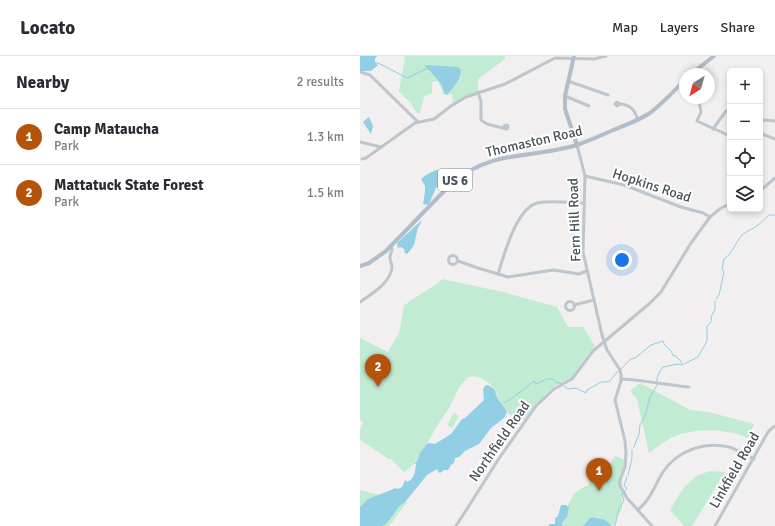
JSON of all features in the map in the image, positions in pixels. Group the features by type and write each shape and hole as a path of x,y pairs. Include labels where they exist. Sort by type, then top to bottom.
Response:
{"main road":[{"path":"699,68 714,56"},
{"path":"574,57 565,96 565,109 577,145"},
{"name":"Thomaston Road","path":"360,266 369,263 391,247 451,184 472,168 499,159 577,145 638,120 650,113 679,86"}],"street":[{"path":"362,159 366,158 418,122 434,119 457,102 478,92 505,84 555,58 574,57 594,59 606,56"},
{"path":"360,72 370,75 418,122"},
{"path":"568,82 608,95"},
{"path":"478,92 482,101 481,120 487,124 504,128"},
{"path":"565,96 589,106"},
{"path":"620,104 632,107 638,120"},
{"path":"700,104 701,112 697,120 698,122 727,135"},
{"path":"713,129 727,110"},
{"path":"763,121 775,121"},
{"path":"763,134 775,139"},
{"path":"360,142 381,147"},
{"name":"Fern Hill Road","path":"577,145 585,176 583,252 604,342 620,370 621,379"},
{"name":"Hopkins Road","path":"585,176 624,185 710,217"},
{"path":"763,188 775,178"},
{"path":"498,274 504,253 517,223 527,208 544,202 584,203"},
{"name":"Northfield Road","path":"456,526 528,415 554,389 572,379 591,353 661,292 691,243 710,217 727,205"},
{"path":"360,302 383,284 389,275 392,269 390,258 392,251 391,247"},
{"path":"458,261 512,277 553,270 579,274 587,272"},
{"path":"574,305 594,300"},
{"path":"652,526 625,494 620,484 625,467 626,453 625,441 615,400 621,379 641,380 658,384 689,387"},
{"name":"Linkfield Road","path":"715,526 770,429 775,426"},
{"path":"638,510 649,498 667,467 677,457 690,450 705,446 720,446 733,448 754,459"}],"green space":[{"path":"402,56 505,56 505,59 478,79 478,92 453,104 452,94 444,95 438,81 432,82 432,93 424,97 420,113 417,113 410,102 399,92 405,57"},
{"path":"442,279 503,292 557,307 568,327 583,327 595,346 571,378 555,386 548,392 523,420 512,416 505,410 496,392 489,383 476,376 468,377 460,386 449,408 420,456 404,472 391,459 360,440 360,430 363,422 360,420 360,338 388,352 399,333 404,306"},
{"path":"640,383 690,410 708,412 754,424 748,438 729,432 719,431 708,430 688,432 669,439 649,453 637,399 630,391"},
{"path":"454,413 459,416 452,428 447,425"},
{"path":"615,456 625,460 620,480 622,510 618,515 614,526 600,518 593,517 590,518 583,526 563,526 562,523 568,514 568,505 575,493 588,485 600,470 610,464"},
{"path":"711,471 725,472 692,526 684,526 670,510 682,490 690,481 699,475"},
{"path":"360,490 407,502 389,526 360,526"}],"water":[{"path":"360,56 377,56 375,63 378,65 371,71 360,71"},
{"path":"424,65 458,67 461,70 461,74 447,95 438,80"},
{"path":"369,117 373,126 371,134 363,122"},
{"path":"436,170 440,170 445,175 447,180 436,188 428,205 423,204 425,186 421,179"},
{"path":"422,220 418,228 414,245 407,254 401,247 398,248 397,243"},
{"path":"486,385 494,389 498,399 507,412 504,418 491,428 479,444 455,458 454,463 448,470 444,470 439,473 437,469 427,475 405,502 398,507 386,524 382,526 360,526 360,507 368,499 402,487 405,480 407,482 410,481 414,474 416,464 414,464 420,453 428,443 435,444 451,434 462,419 465,418 484,400 483,389"},
{"path":"561,505 566,505 569,507 567,517 562,523 563,526 548,526 550,524 555,524 555,518 558,516"},
{"path":"594,517 605,520 612,526 583,526 590,518"}],"waterway":[{"path":"374,62 407,78 428,68"},
{"path":"716,299 719,295 724,272 722,269 724,259 730,254 742,235 758,225 769,215 775,215"},
{"path":"634,447 650,397 657,385 657,378 660,371 663,367 678,364 682,365 698,357 707,341 707,326 712,321 711,317 715,309 715,301"},
{"path":"621,369 631,359 635,358 651,345 663,341 673,356 675,355 682,364"},
{"path":"564,386 568,389 576,388 586,393 587,390 601,382 610,381 618,371"},
{"path":"547,379 553,379 562,384"},
{"path":"516,395 534,381 536,384 545,380"},
{"path":"504,403 515,396"},
{"path":"628,475 632,458 632,450"},
{"path":"625,491 627,488 624,486 627,477"},
{"path":"615,526 619,508 624,501 622,493"}],"place":[{"name":"Mattatuck State Forest","path":"378,387"},
{"name":"Camp Mataucha","path":"599,491"}]}
